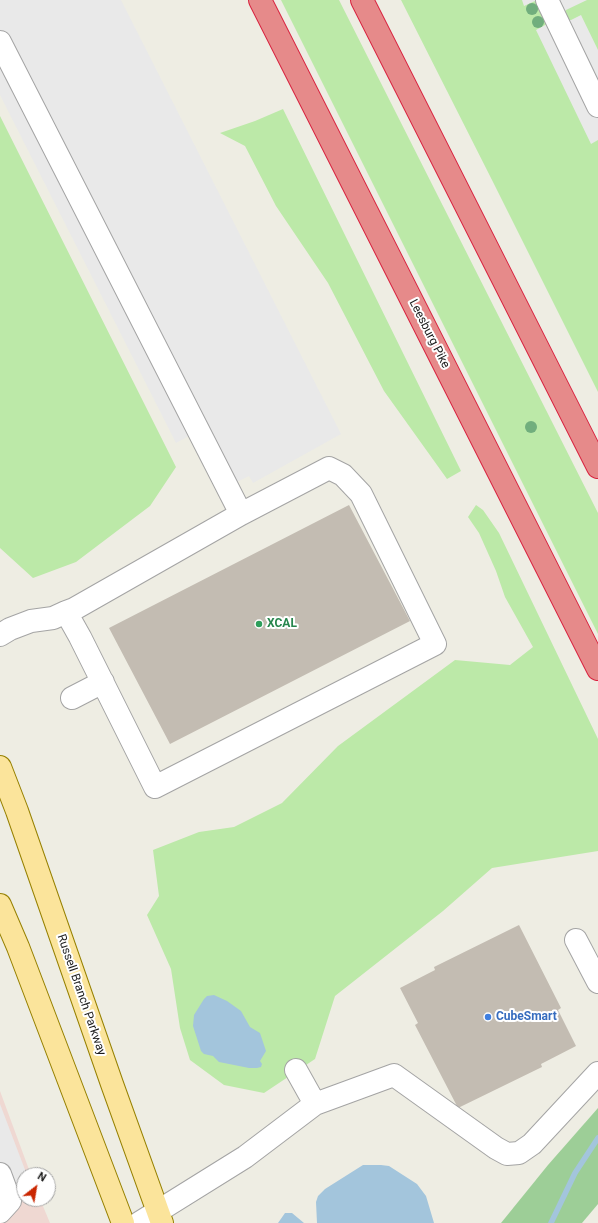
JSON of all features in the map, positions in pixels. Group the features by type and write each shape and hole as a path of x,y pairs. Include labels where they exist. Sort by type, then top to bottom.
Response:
{"highway":[{"name":"Leesburg Pike","path":"260,0 598,669"},
{"path":"362,0 598,467"}],"main road":[{"name":"Russell Branch Parkway","path":"0,767 17,811 160,1217"},
{"path":"0,905 18,947 123,1223"}],"lane":[{"path":"555,2 598,106"},
{"path":"0,42 241,514"},
{"path":"0,635 31,620 53,618 66,612 241,514 330,468 343,475 361,494 434,644 155,787 103,682 66,612"},
{"path":"72,698 103,682"},
{"path":"576,940 598,982"},
{"path":"296,1070 314,1104"},
{"path":"139,1223 160,1217 245,1157 314,1104 394,1075 496,1148 507,1154 519,1153 532,1144 598,1073"},
{"path":"0,1174 5,1206 13,1217 10,1223"}],"shaded area":[{"path":"0,0 121,0 341,434 253,483 249,476 227,487 198,431 176,443 0,95"},
{"path":"522,0 587,0 566,10 564,13 568,20 581,15 598,50 598,140 591,144 536,30 547,24 538,1 524,6"},
{"path":"0,1091 28,1167 16,1167 16,1207 43,1207 50,1223 0,1223"},
{"path":"0,1104 24,1167 16,1167 16,1199 10,1201 0,1212"}],"green space":[{"path":"281,0 339,0 598,513 598,634"},
{"path":"401,0 598,0 598,392 492,180"},
{"path":"283,109 461,471 447,479 384,391 328,283 276,206 245,146 220,133 255,121"},
{"path":"0,116 176,467 150,506 76,562 33,578 0,548"},
{"path":"476,505 483,510 499,533 598,739 598,851 492,868 443,911 335,996 315,1059 264,1093 224,1085 190,1060 180,1028 171,969 147,915 159,896 153,850 199,832 234,827 282,803 338,746 455,660 510,665 533,647 505,597 496,571 479,533 468,517"},
{"path":"598,1108 598,1204 582,1223 501,1223 548,1165"}],"water":[{"path":"214,995 227,1001 241,1011 250,1027 260,1033 266,1051 260,1061 262,1064 261,1067 249,1068 219,1062 213,1056 204,1054 201,1051 193,1026 194,1015 207,996"},
{"path":"363,1165 389,1166 417,1184 426,1196 434,1223 317,1223 316,1202 318,1196 325,1189"},
{"path":"285,1213 292,1213 304,1223 278,1223"}],"building":[{"name":"XCAL","path":"349,505 410,621 170,744 109,628"},
{"name":"CubeSmart","path":"519,925 561,1008 558,1010 576,1046 541,1064 542,1067 458,1108 415,1025 418,1023 400,988 435,970 434,967"}],"waterway":[{"path":"551,1223 575,1173 598,1138"}],"place":[{"name":"XCAL","path":"259,624"},
{"name":"CubeSmart","path":"488,1017"}]}
